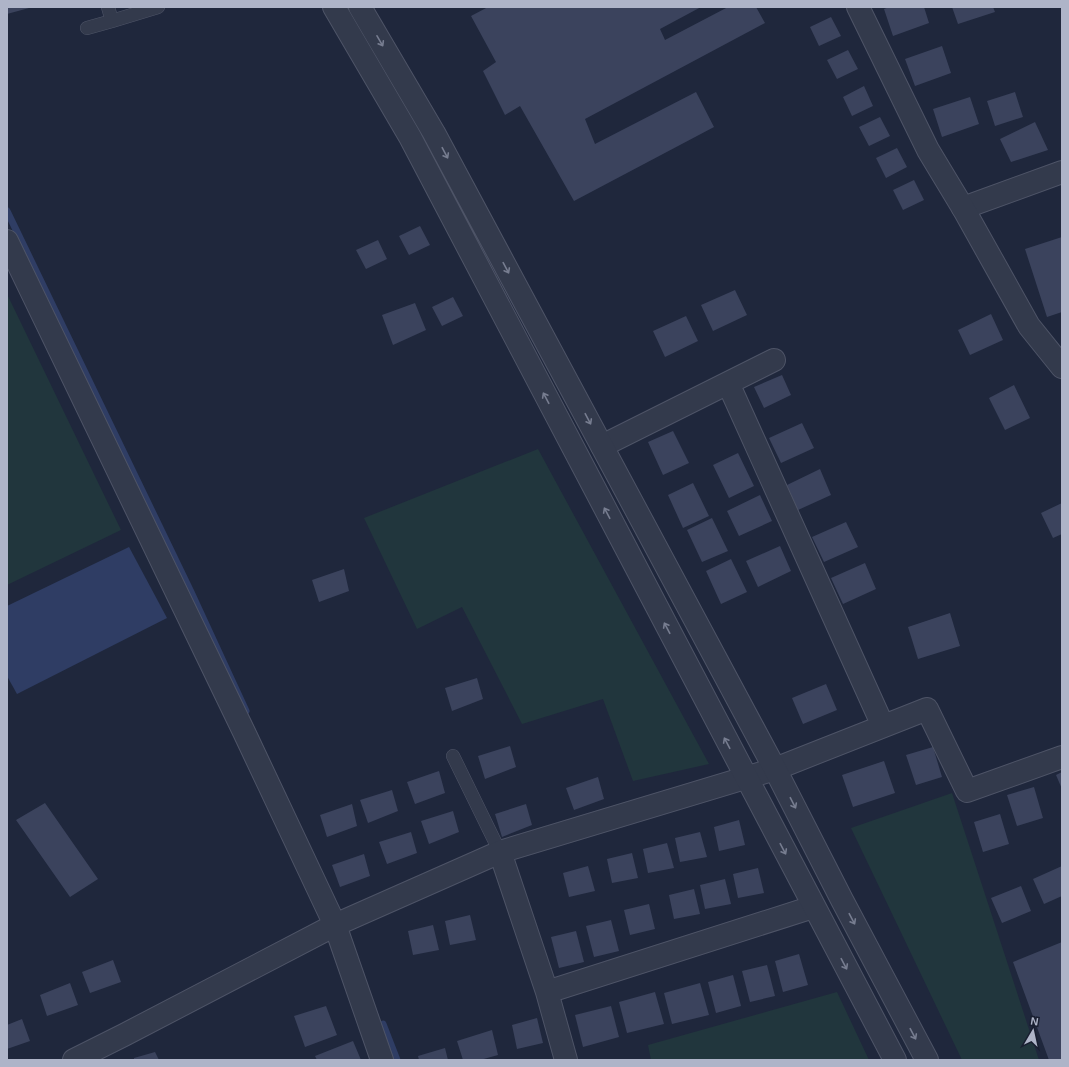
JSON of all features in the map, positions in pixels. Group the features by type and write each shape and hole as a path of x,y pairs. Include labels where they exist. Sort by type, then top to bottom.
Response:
{"street":[{"path":"334,7 410,137 813,907 895,1060"},
{"path":"360,7 434,133 775,768 842,900 927,1060"},
{"path":"858,7 928,150 964,208 1029,326 1062,367"},
{"path":"964,208 1062,172"},
{"path":"7,241 335,925 382,1060"},
{"path":"602,446 774,360"},
{"path":"728,383 883,726"},
{"path":"74,1060 335,925 500,852 746,778 927,709 967,791 1062,757"},
{"path":"500,852 547,992 565,1060"},
{"path":"547,992 813,907"}],"lane":[{"path":"108,7 112,21"},
{"path":"87,28 158,7"},
{"path":"453,756 500,852"}],"shaded area":[{"path":"7,294 121,530 7,585"},
{"path":"538,449 709,764 633,781 603,699 522,724 462,607 417,629 364,518"},
{"path":"952,793 1039,1060 962,1060 851,828"},
{"path":"837,992 869,1060 651,1060 648,1045"}],"water":[{"path":"129,547 167,618 17,694 7,676 7,606"}],"building":[{"path":"7,7 29,7 29,8 7,14"},
{"path":"488,7 701,7 660,29 665,40 728,7 756,7 765,23 585,119 595,144 696,92 714,127 574,201 520,106 505,115 483,71 496,62 471,16"},
{"path":"889,7 924,7 929,23 893,36 884,9"},
{"path":"952,7 993,7 995,12 958,24"},
{"path":"831,17 841,36 819,46 810,27"},
{"path":"942,46 951,73 915,86 905,59"},
{"path":"848,50 858,69 837,79 827,60"},
{"path":"864,86 873,106 852,116 843,97"},
{"path":"1015,92 1023,117 995,126 987,101"},
{"path":"970,97 979,124 942,137 933,109"},
{"path":"880,117 890,136 869,146 859,127"},
{"path":"1035,122 1048,150 1011,162 1000,139"},
{"path":"897,148 907,167 886,178 876,158"},
{"path":"914,180 924,200 903,210 893,190"},
{"path":"420,226 430,245 409,255 399,236"},
{"path":"1062,237 1062,312 1047,317 1025,249"},
{"path":"378,240 387,259 366,269 356,250"},
{"path":"735,290 747,315 713,331 701,305"},
{"path":"453,297 463,316 442,326 432,307"},
{"path":"415,303 426,330 393,345 382,315"},
{"path":"991,314 1003,340 970,355 958,330"},
{"path":"686,316 698,341 665,357 653,331"},
{"path":"782,375 791,395 764,408 754,387"},
{"path":"1014,385 1030,418 1005,430 989,398"},
{"path":"802,423 814,448 781,463 769,438"},
{"path":"673,431 689,463 663,475 648,442"},
{"path":"738,453 754,486 729,498 713,465"},
{"path":"820,469 831,495 798,510 787,485"},
{"path":"693,483 709,516 683,528 668,495"},
{"path":"760,495 772,521 739,536 727,511"},
{"path":"1062,503 1062,534 1053,538 1041,513"},
{"path":"712,518 728,551 702,562 687,530"},
{"path":"846,522 858,547 824,562 812,537"},
{"path":"780,546 791,571 758,587 746,561"},
{"path":"731,559 747,592 721,604 706,571"},
{"path":"865,563 876,589 843,604 831,578"},
{"path":"344,569 349,591 319,602 312,580"},
{"path":"950,613 960,646 918,659 908,627"},
{"path":"477,678 483,699 452,711 445,688"},
{"path":"826,684 837,710 803,724 792,698"},
{"path":"510,746 516,767 485,779 478,756"},
{"path":"933,747 942,777 916,785 906,755"},
{"path":"884,761 895,793 853,807 842,775"},
{"path":"439,771 445,793 415,804 407,782"},
{"path":"1062,772 1062,789 1056,775"},
{"path":"598,777 604,799 574,810 566,788"},
{"path":"1034,787 1043,818 1017,826 1007,795"},
{"path":"392,790 398,811 368,823 360,800"},
{"path":"45,803 98,879 70,897 16,820"},
{"path":"352,804 357,826 327,837 320,815"},
{"path":"526,804 532,825 502,837 495,814"},
{"path":"453,811 459,832 429,844 421,821"},
{"path":"1000,814 1009,844 983,852 974,822"},
{"path":"739,820 745,845 719,851 714,827"},
{"path":"411,832 417,853 387,864 379,842"},
{"path":"700,832 707,857 680,862 675,838"},
{"path":"667,843 674,868 648,873 643,849"},
{"path":"632,853 638,878 612,883 607,859"},
{"path":"364,854 370,876 340,887 332,865"},
{"path":"588,866 595,891 569,897 563,873"},
{"path":"1062,866 1062,896 1044,904 1033,879"},
{"path":"758,868 764,893 738,898 733,874"},
{"path":"725,879 731,904 705,909 700,885"},
{"path":"1021,886 1031,911 1002,923 991,898"},
{"path":"694,889 700,914 674,919 669,895"},
{"path":"649,904 655,929 630,935 624,910"},
{"path":"470,915 476,940 450,945 445,921"},
{"path":"611,920 619,951 594,957 586,926"},
{"path":"433,925 439,950 413,955 408,931"},
{"path":"576,931 584,962 559,968 551,937"},
{"path":"1062,942 1062,1060 1049,1060 1013,962"},
{"path":"799,954 808,985 783,992 775,961"},
{"path":"113,960 121,982 90,993 82,972"},
{"path":"767,965 775,996 750,1002 742,971"},
{"path":"733,975 741,1006 716,1013 708,982"},
{"path":"70,983 78,1005 47,1016 40,995"},
{"path":"700,983 709,1015 672,1024 664,993"},
{"path":"655,992 664,1024 627,1033 619,1002"},
{"path":"326,1006 337,1035 305,1047 294,1016"},
{"path":"611,1006 619,1037 583,1047 575,1015"},
{"path":"537,1018 543,1043 517,1049 512,1025"},
{"path":"22,1019 30,1041 7,1049 7,1025"},
{"path":"492,1030 498,1055 480,1060 463,1060 457,1041"},
{"path":"353,1041 361,1060 317,1060 315,1056"},
{"path":"445,1048 448,1060 419,1060 418,1056"},
{"path":"155,1052 159,1060 134,1060 134,1058"}],"waterway":[{"path":"7,211 191,592 246,711"},
{"path":"383,1024 397,1060"}]}
